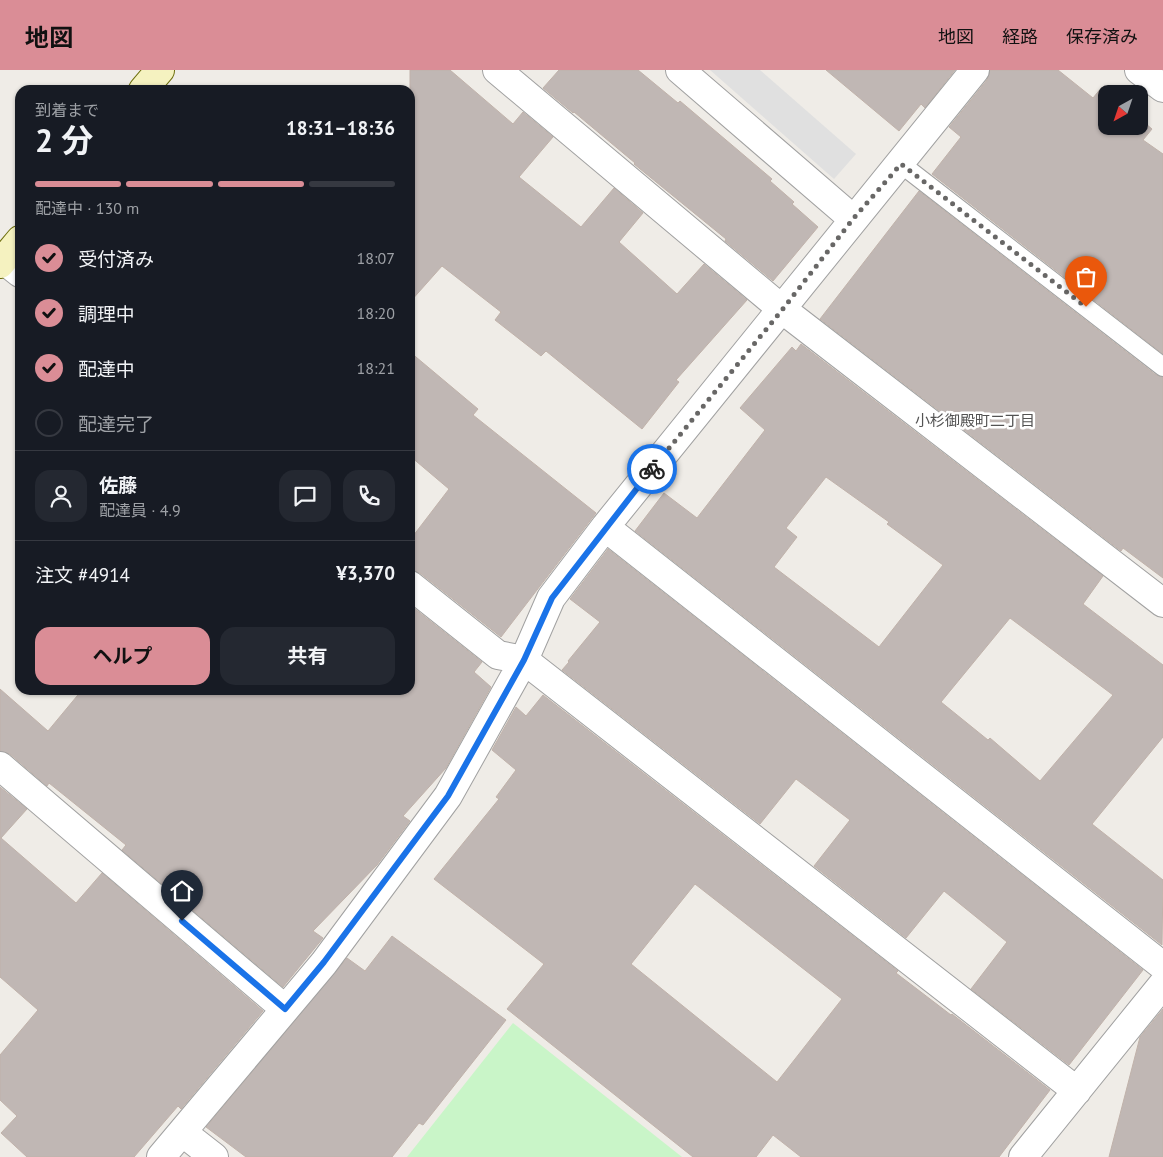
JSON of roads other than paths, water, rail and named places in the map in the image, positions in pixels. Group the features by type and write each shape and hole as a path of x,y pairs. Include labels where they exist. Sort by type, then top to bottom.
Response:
{"street":[{"path":"497,70 782,310 1163,603"},
{"path":"680,70 853,219"},
{"path":"161,1157 329,955 448,796 524,660 552,598 604,527 782,310 853,219 901,164 975,70"},
{"path":"1139,70 1163,88"},
{"path":"604,527 1163,966"},
{"path":"415,590 498,655 524,660 1077,1091"},
{"path":"0,766 285,1009"},
{"path":"1023,1157 1163,984"},
{"path":"182,1132 214,1157"}],"lane":[{"path":"901,164 1163,366"}],"district":[{"name":"小杉御殿町二丁目","path":"975,421"}]}
